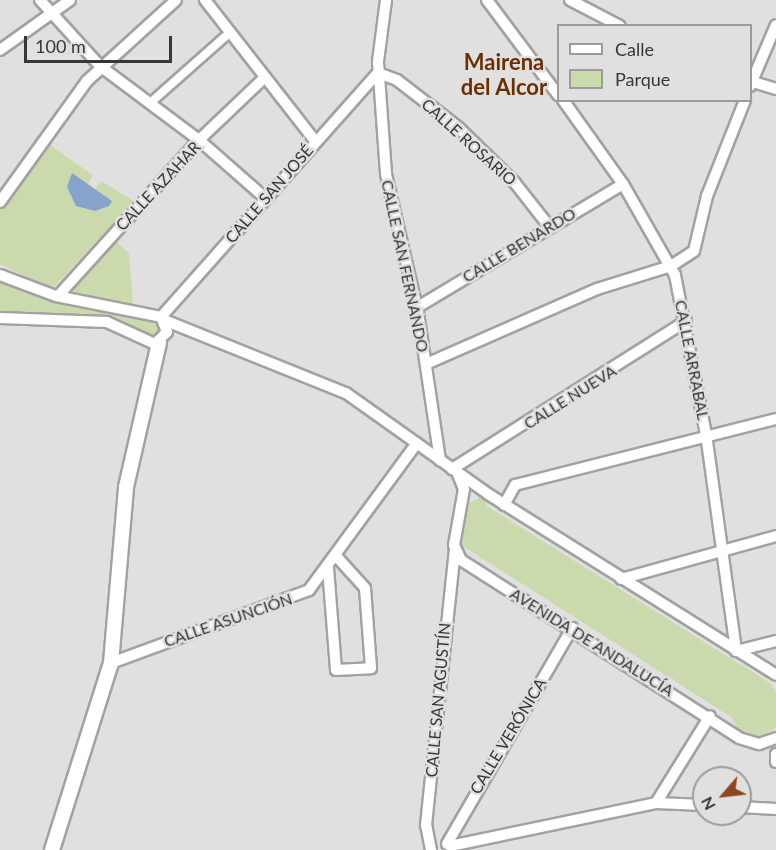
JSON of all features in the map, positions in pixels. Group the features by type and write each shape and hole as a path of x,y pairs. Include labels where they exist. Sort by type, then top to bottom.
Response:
{"main road":[{"path":"52,850 111,663 127,478 163,339"}],"street":[{"path":"40,0 100,66 199,140 265,198"},
{"path":"0,50 70,0"},
{"path":"0,202 49,128 100,66 176,0"},
{"path":"205,0 262,80 315,141"},
{"name":"CALLE SAN FERNANDO","path":"386,0 378,73 386,174 416,308 440,460"},
{"path":"487,0 557,94"},
{"path":"570,0 616,24"},
{"path":"752,80 776,25"},
{"path":"150,103 228,34"},
{"name":"CALLE SAN JOSÉ","path":"162,318 315,141 378,73"},
{"name":"CALLE ROSARIO","path":"378,73 397,80 467,136 516,183 548,225"},
{"name":"CALLE AZAHAR","path":"58,296 199,140 262,80"},
{"path":"752,82 776,89"},
{"name":"CALLE ARRABAL","path":"564,102 623,184 671,266 686,321 706,434 736,651"},
{"path":"426,364 597,289 671,266 700,241 707,196 743,102"},
{"name":"CALLE BENARDO","path":"416,308 548,225 623,184"},
{"path":"2,273 58,296 162,318 195,333 331,384 504,505 776,676"},
{"path":"0,318 107,322 163,339 195,333"},
{"path":"162,318 163,339"},
{"name":"CALLE NUEVA","path":"454,470 686,321"},
{"path":"504,505 515,485 706,434 776,419"},
{"name":"CALLE ASUNCIÓN","path":"111,663 302,594 337,557 417,443"},
{"path":"454,470 464,484 455,549"},
{"path":"463,502 488,494"},
{"path":"621,579 776,536"},
{"name":"AVENIDA DE ANDALUCÍA","path":"455,549 465,563 572,628 745,741 776,738"},
{"name":"CALLE SAN AGUSTÍN","path":"431,850 426,825 455,549"},
{"path":"328,568 336,670 371,668 365,588 337,557"},
{"name":"CALLE VERÓNICA","path":"449,847 572,628"},
{"path":"736,651 776,641"},
{"path":"656,803 710,716"},
{"path":"776,754 776,761"},
{"path":"431,850 656,803 692,804"},
{"path":"752,808 776,809"}],"green space":[{"path":"47,143 93,175 88,184 95,189 101,181 134,201 52,289 0,264 0,209"},
{"path":"115,240 129,253 133,304 76,295 73,287"},
{"path":"0,278 158,319 163,331 155,338 109,319 0,314"},
{"path":"482,496 487,506 770,683 776,691 776,728 758,738 741,733 731,717 458,543 467,504"}],"water":[{"path":"72,173 112,201 109,206 95,211 76,206 67,187"}],"district":[{"name":"Mairena del Alcor","path":"504,74"}]}
